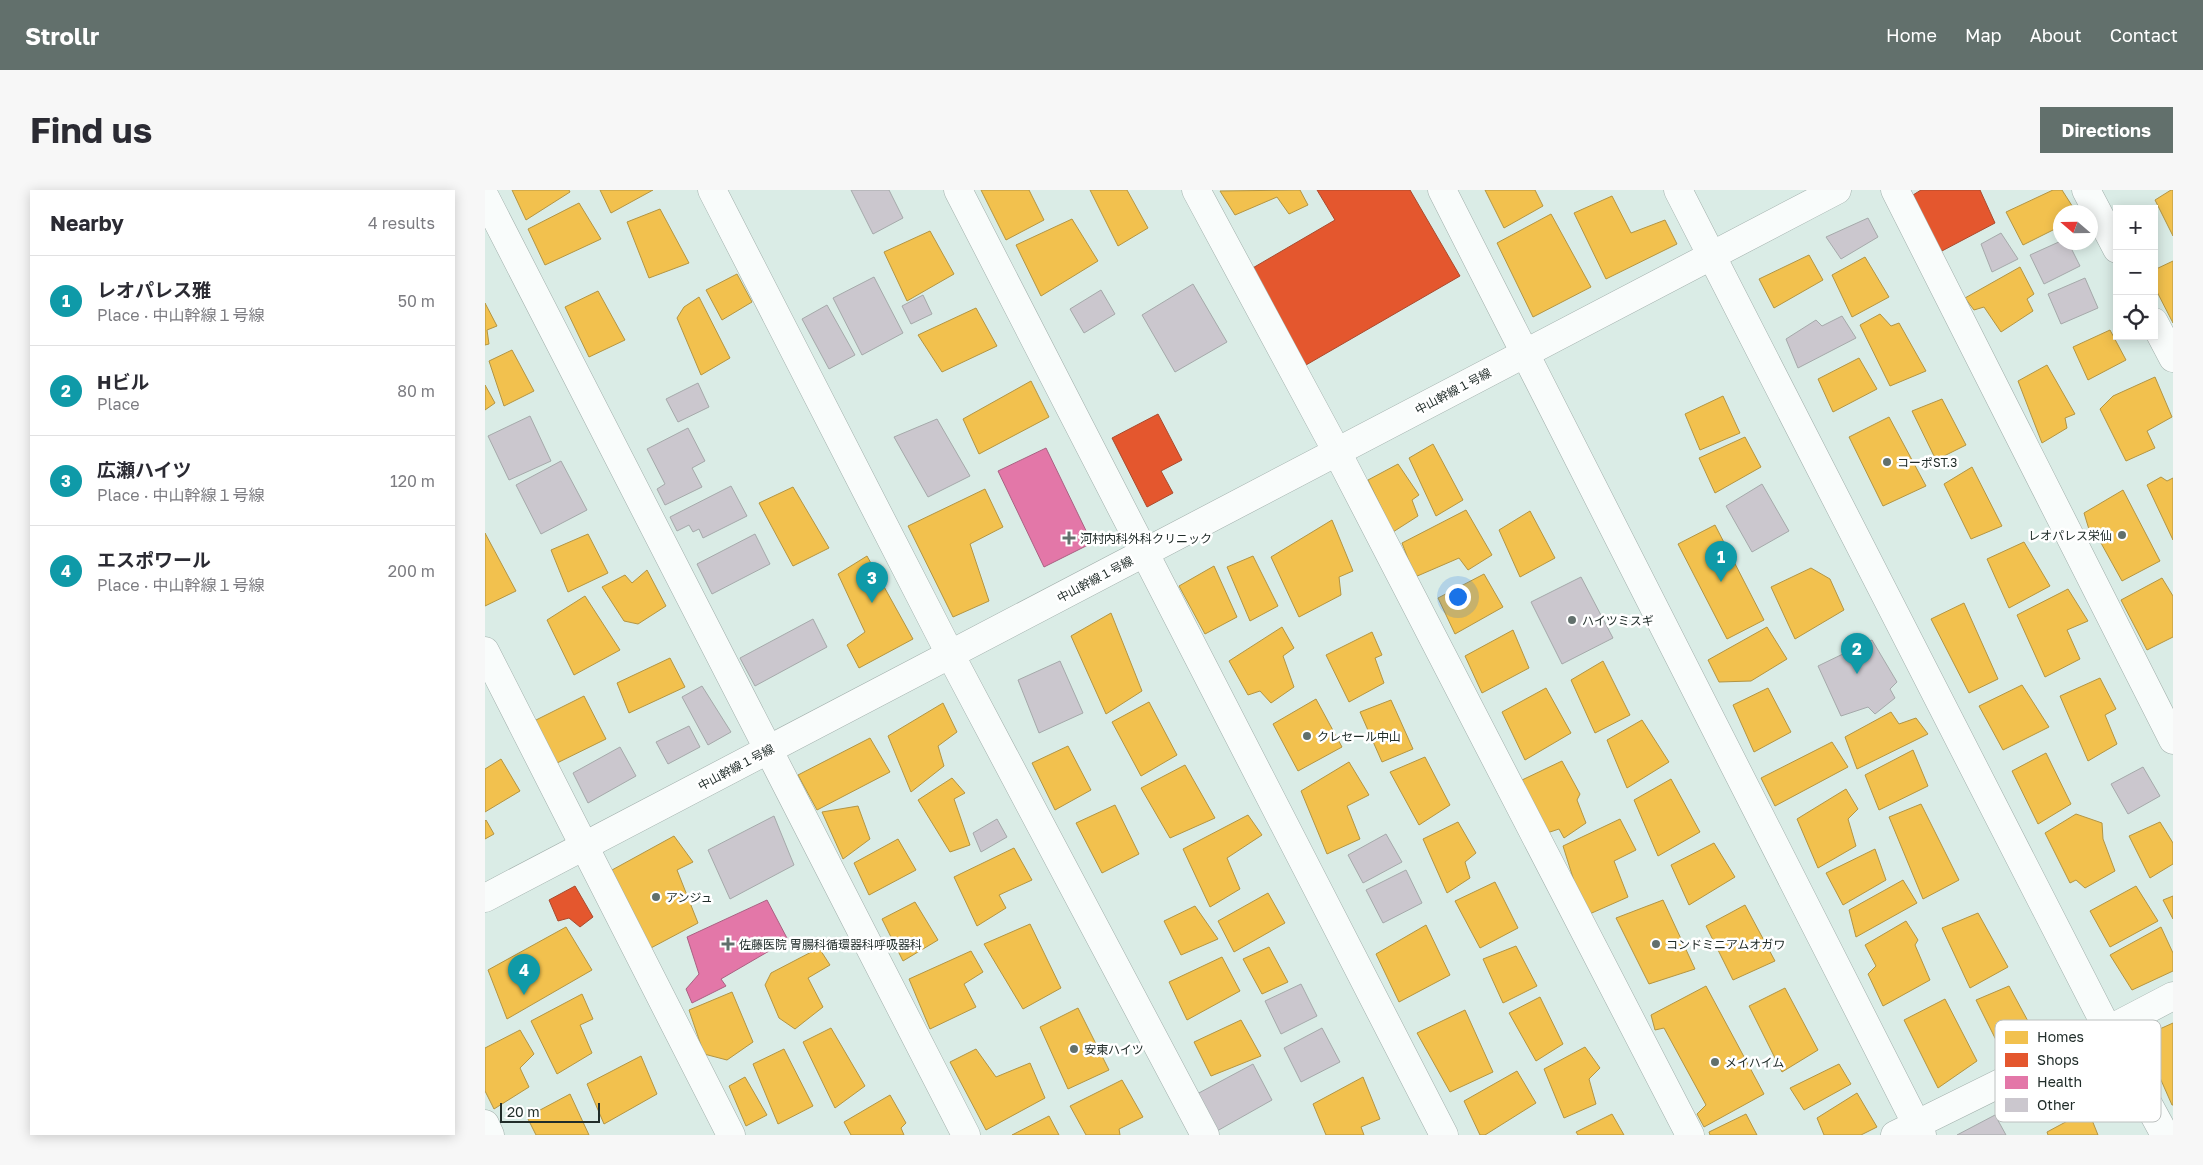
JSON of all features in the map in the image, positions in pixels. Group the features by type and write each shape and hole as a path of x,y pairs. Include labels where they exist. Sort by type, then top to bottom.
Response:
{"street":[{"path":"712,190 951,654 1205,1135"},
{"path":"958,190 1445,1135"},
{"path":"1196,190 1337,452 1690,1135"},
{"path":"1442,190 1526,353 1911,1131 1995,1088"},
{"path":"1677,190 2103,1020"},
{"name":"中山幹線１号線","path":"485,898 1837,190"},
{"path":"1895,190 2173,740"},
{"path":"2086,190 2113,242"},
{"path":"485,197 966,1135"},
{"path":"2158,330 2173,358"},
{"path":"485,651 731,1135"},
{"path":"2127,1020 2173,996"},
{"path":"2158,1122 2165,1135"},
{"path":"485,1124 491,1135"}],"building: Homes":[{"path":"512,190 569,190 570,192 526,220"},
{"path":"600,190 653,190 611,213"},
{"path":"981,190 1029,190 1044,220 1006,240"},
{"path":"1090,190 1127,190 1148,228 1118,246"},
{"path":"1300,190 1308,205 1289,214 1277,197 1235,215 1220,191"},
{"path":"1485,190 1535,190 1543,206 1504,228"},
{"path":"2053,190 2062,190 2072,205 2053,205 2053,230 2023,245 2006,212"},
{"path":"2173,190 2173,236 2158,205 2155,200"},
{"path":"1612,196 1631,233 1665,220 1677,244 1606,279 1574,213"},
{"path":"579,203 601,239 545,265 528,229"},
{"path":"660,209 689,263 649,278 627,222"},
{"path":"1551,214 1591,287 1533,317 1497,243"},
{"path":"1072,219 1098,261 1041,296 1016,245"},
{"path":"930,231 954,274 907,301 884,252"},
{"path":"1809,255 1823,280 1774,308 1759,279"},
{"path":"1865,257 1889,297 1852,317 1832,275"},
{"path":"2173,261 2173,323 2158,294 2158,268"},
{"path":"2020,267 2034,294 2027,299 2033,311 2001,332 1984,307 1974,310 1965,298"},
{"path":"737,274 752,302 722,320 706,290"},
{"path":"598,291 625,340 589,357 565,307"},
{"path":"699,297 730,358 701,375 677,318 684,307"},
{"path":"485,303 497,326 487,330 489,344 485,345"},
{"path":"976,308 997,346 942,372 918,335"},
{"path":"1880,314 1891,326 1899,323 1926,371 1890,386 1860,325"},
{"path":"2110,330 2113,340 2115,340 2126,360 2088,380 2073,347"},
{"path":"512,350 534,391 504,406 489,361"},
{"path":"1859,358 1877,389 1833,412 1818,379"},
{"path":"2047,365 2075,414 2065,418 2067,428 2042,443 2018,381"},
{"path":"2155,377 2172,417 2147,431 2155,448 2126,461 2100,409 2113,396"},
{"path":"1031,381 1049,417 979,454 963,419"},
{"path":"485,385 495,403 485,410"},
{"path":"1723,396 1740,433 1700,450 1685,414"},
{"path":"1942,399 1966,445 1936,460 1912,411"},
{"name":"コーポST.3","path":"1889,417 1926,486 1883,506 1849,437"},
{"path":"1745,437 1761,467 1715,493 1699,458"},
{"path":"1433,444 1463,500 1436,516 1409,458"},
{"path":"1398,464 1419,495 1412,500 1418,516 1393,532 1368,480"},
{"path":"1972,467 2002,526 1971,539 1944,484"},
{"path":"2161,477 2167,481 2173,478 2173,540 2147,485"},
{"path":"793,487 829,548 793,566 759,503"},
{"path":"985,489 1003,527 970,544 989,601 953,617 908,526"},
{"name":"レオパレス栄仙","path":"2123,490 2160,561 2122,581 2096,534 2091,536 2084,513"},
{"path":"1466,510 1492,555 1468,570 1459,558 1415,577 1402,543"},
{"path":"1530,511 1555,558 1520,577 1499,530"},
{"path":"1332,520 1353,571 1339,577 1341,595 1299,617 1271,557"},
{"path":"1715,525 1764,620 1727,639 1678,544"},
{"path":"485,533 516,591 485,606"},
{"path":"588,534 608,573 568,592 551,550"},
{"path":"2024,542 2050,586 2009,608 1987,559"},
{"path":"867,556 913,639 859,668 847,645 865,632 838,574"},
{"path":"1253,556 1278,606 1250,621 1227,567"},
{"path":"1214,566 1237,617 1205,634 1179,586"},
{"path":"1811,568 1830,579 1844,610 1795,639 1771,587"},
{"path":"647,570 666,606 638,624 624,621 602,587 625,575 632,583"},
{"path":"1484,574 1503,607 1455,634 1438,598"},
{"path":"2162,578 2173,596 2173,637 2147,650 2121,600"},
{"path":"2068,589 2088,621 2067,630 2080,659 2045,677 2017,615"},
{"path":"585,596 620,650 574,675 547,620"},
{"path":"1964,603 1998,679 1969,693 1931,619"},
{"path":"1111,613 1142,691 1106,714 1071,636"},
{"path":"1282,627 1294,648 1283,656 1294,687 1271,703 1260,691 1248,695 1229,661"},
{"path":"1767,627 1787,659 1751,681 1719,682 1708,660"},
{"path":"1513,630 1529,668 1482,693 1465,656"},
{"path":"1372,632 1382,655 1375,658 1384,683 1349,702 1326,655"},
{"path":"670,658 685,687 629,713 617,683"},
{"path":"1603,661 1630,715 1595,733 1571,680"},
{"path":"2100,678 2116,709 2105,715 2117,744 2088,761 2060,696"},
{"path":"2022,685 2049,727 2003,750 1979,706"},
{"path":"1546,688 1571,733 1525,760 1502,712"},
{"path":"1768,688 1791,732 1754,752 1733,705"},
{"path":"584,696 606,739 557,763 534,721"},
{"name":"クレセール中山","path":"1316,699 1342,747 1298,771 1273,724"},
{"path":"1391,700 1413,749 1382,762 1360,712"},
{"path":"1149,702 1177,755 1141,776 1112,722"},
{"path":"943,703 957,732 938,746 944,766 911,792 888,736"},
{"path":"1891,712 1899,724 1916,718 1928,734 1857,769 1845,737"},
{"path":"1642,720 1669,762 1627,788 1607,740"},
{"path":"870,738 890,772 817,810 798,775"},
{"path":"1832,742 1848,767 1775,806 1761,778"},
{"path":"1068,746 1091,790 1055,810 1032,763"},
{"path":"1913,750 1928,786 1879,810 1865,775"},
{"path":"2046,753 2071,804 2038,824 2012,771"},
{"path":"1425,757 1450,805 1419,825 1390,772"},
{"path":"501,759 520,791 485,812 485,769"},
{"path":"1562,761 1580,794 1577,800 1586,823 1564,838 1559,829 1547,833 1522,780"},
{"path":"1349,762 1369,795 1347,806 1360,839 1327,854 1301,791"},
{"path":"1185,765 1215,818 1170,838 1141,788"},
{"path":"952,778 965,793 954,799 970,845 950,852 918,800"},
{"path":"1671,779 1700,832 1658,856 1634,800"},
{"path":"1846,789 1858,809 1848,819 1856,846 1818,868 1797,819"},
{"path":"1921,804 1959,880 1923,899 1889,817"},
{"path":"1115,805 1139,854 1102,873 1076,823"},
{"path":"858,806 870,839 843,859 822,812"},
{"path":"2076,814 2102,823 2103,839 2115,871 2085,888 2076,880 2070,883 2045,833"},
{"path":"1248,815 1262,835 1227,858 1240,889 1210,907 1183,849"},
{"path":"1620,819 1636,850 1614,861 1628,897 1585,916 1563,846"},
{"path":"485,821 494,834 485,839"},
{"path":"1458,822 1476,853 1465,862 1470,878 1447,893 1423,839"},
{"path":"2160,822 2173,843 2173,864 2150,878 2129,836"},
{"name":"アンジュ","path":"674,836 693,862 677,870 698,923 649,949 612,870"},
{"path":"898,839 916,870 869,895 854,863"},
{"path":"1714,843 1735,877 1689,905 1671,865"},
{"path":"1014,848 1032,880 999,895 1006,908 977,926 954,877"},
{"path":"1875,849 1886,880 1843,905 1826,873"},
{"path":"1903,880 1917,903 1856,937 1849,910"},
{"path":"1495,882 1518,928 1480,948 1455,901"},
{"path":"2136,886 2158,921 2110,947 2090,911"},
{"path":"1268,893 1285,923 1234,952 1218,921"},
{"path":"2173,896 2173,919 2163,900"},
{"name":"コンドミニアムオガワ","path":"1663,900 1695,969 1649,984 1616,918"},
{"path":"915,902 938,940 903,961 882,919"},
{"path":"1745,905 1775,961 1733,980 1706,926"},
{"path":"1195,906 1218,939 1181,955 1164,921"},
{"path":"1978,913 2008,967 1970,988 1942,928"},
{"path":"1906,921 1918,940 1915,945 1930,980 1883,1006 1868,974 1876,966 1865,945"},
{"path":"1030,924 1061,988 1023,1009 984,944"},
{"path":"1426,925 1450,975 1399,1002 1376,954"},
{"path":"566,927 592,970 507,1019 488,970"},
{"path":"2161,927 2173,953 2173,971 2132,990 2110,955"},
{"path":"1516,946 1537,986 1503,1003 1483,959"},
{"path":"1269,947 1288,982 1262,994 1243,959"},
{"path":"819,948 830,965 808,978 823,1007 795,1029 779,1018 765,985 771,973"},
{"path":"971,951 983,972 964,984 976,1007 930,1029 909,979"},
{"path":"1222,957 1240,991 1187,1020 1169,982"},
{"name":"メイハイム","path":"1706,986 1764,1094 1704,1127 1697,1114 1706,1105 1664,1028 1655,1030 1651,1015"},
{"path":"2009,986 2027,1020 1995,1020 1995,1038 1976,1000"},
{"path":"1785,988 1818,1050 1782,1072 1749,1006"},
{"path":"732,992 753,1042 727,1060 704,1054 689,1010"},
{"path":"582,994 593,1019 580,1025 592,1053 557,1074 531,1021"},
{"path":"1540,997 1563,1044 1536,1061 1509,1013"},
{"path":"1945,999 1977,1061 1938,1088 1904,1020"},
{"name":"安東ハイツ","path":"1078,1008 1109,1070 1068,1089 1040,1027"},
{"path":"1465,1010 1493,1072 1450,1092 1417,1033"},
{"path":"1241,1020 1261,1056 1211,1076 1194,1042"},
{"path":"2173,1023 2173,1105 2161,1080 2161,1028"},
{"path":"831,1028 865,1086 835,1108 803,1042"},
{"path":"520,1030 534,1054 520,1068 529,1087 494,1109 485,1091 485,1048"},
{"path":"1585,1047 1600,1068 1589,1079 1596,1104 1564,1118 1544,1069"},
{"path":"784,1049 813,1106 778,1124 753,1064"},
{"path":"976,1049 996,1077 1030,1063 1045,1098 986,1130 950,1062"},
{"path":"641,1056 657,1094 604,1124 587,1084"},
{"path":"1839,1064 1851,1084 1804,1110 1790,1088"},
{"path":"1517,1071 1536,1103 1485,1135 1480,1135 1464,1101"},
{"path":"745,1077 767,1115 746,1126 729,1086"},
{"path":"1363,1077 1380,1119 1361,1127 1364,1135 1326,1135 1313,1104"},
{"path":"1122,1080 1143,1117 1119,1129 1120,1135 1086,1135 1070,1106"},
{"path":"1857,1093 1877,1127 1861,1135 1824,1135 1817,1118"},
{"path":"570,1094 589,1135 536,1135 527,1117"},
{"path":"890,1095 906,1123 901,1128 904,1135 851,1135 844,1122"},
{"path":"1612,1114 1624,1135 1578,1135 1576,1132"},
{"path":"1746,1114 1757,1135 1710,1135 1709,1132"},
{"path":"1049,1116 1059,1135 1012,1135"},
{"path":"2066,1122 2093,1122 2098,1135 2048,1135 2047,1132"}],"building: Shops":[{"path":"1317,190 1410,190 1460,276 1306,365 1251,269 1335,220"},
{"path":"1921,190 1980,190 1995,223 1940,252 1913,195"},
{"path":"1158,414 1182,460 1161,471 1173,493 1147,507 1112,438"},
{"path":"575,886 593,917 580,927 569,918 558,921 549,900"}],"building: Health":[{"path":"1046,448 1092,543 1044,567 998,471"},
{"path":"767,900 788,940 721,979 726,986 692,1003 686,989 699,974 687,937"}],"building: Other":[{"path":"851,190 889,190 903,218 873,234"},
{"path":"1868,218 1878,237 1841,259 1826,237"},
{"path":"2001,233 2018,259 1992,272 1981,244"},
{"path":"2053,245 2053,250 2072,250 2080,266 2044,284 2030,255"},
{"path":"874,277 903,333 862,355 833,298"},
{"path":"2085,278 2098,308 2061,324 2048,294"},
{"path":"1193,284 1227,342 1175,372 1142,315"},
{"path":"1101,290 1115,314 1084,333 1070,309"},
{"path":"923,295 932,314 911,324 902,306"},
{"path":"827,305 855,355 829,369 802,319"},
{"path":"1842,316 1856,338 1798,368 1786,339 1816,320 1822,326"},
{"path":"698,383 709,407 678,422 666,399"},
{"path":"530,416 551,461 509,480 488,436"},
{"path":"937,419 970,476 928,497 894,437"},
{"path":"688,428 705,461 692,468 702,487 665,505 657,489 665,484 647,449"},
{"path":"561,461 587,510 541,534 516,485"},
{"path":"1762,484 1789,531 1752,552 1726,506"},
{"path":"731,486 747,516 703,538 699,529 693,532 689,525 677,531 670,517"},
{"path":"755,534 770,564 712,594 697,564"},
{"name":"ハイツミスギ","path":"1581,577 1613,638 1562,664 1531,602"},
{"path":"813,619 827,647 755,686 740,658"},
{"path":"1872,640 1897,682 1890,689 1895,698 1875,714 1868,707 1841,716 1818,666"},
{"path":"1060,661 1083,713 1039,733 1018,680"},
{"path":"702,686 731,732 708,745 682,697"},
{"path":"689,726 700,747 668,764 656,742"},
{"path":"620,747 636,776 588,803 573,773"},
{"path":"2143,767 2160,796 2128,814 2111,784"},
{"path":"774,816 794,865 730,899 708,850"},
{"path":"997,819 1007,837 981,852 973,833"},
{"path":"1386,834 1402,862 1363,883 1348,855"},
{"path":"1406,870 1422,903 1383,923 1366,890"},
{"path":"1301,984 1317,1016 1281,1034 1265,1001"},
{"path":"1322,1028 1340,1062 1301,1082 1284,1048"},
{"path":"1253,1064 1272,1100 1217,1131 1197,1094"},
{"path":"1995,1115 1995,1122 1999,1122 2006,1135 1957,1135"}],"place":[{"name":"コーポST.3","path":"1887,462"},
{"name":"レオパレス栄仙","path":"2122,535"},
{"name":"河村内科外科クリニック","path":"1069,538"},
{"name":"レオパレス雅","path":"1721,582"},
{"name":"広瀬ハイツ","path":"872,603"},
{"name":"ハイツミスギ","path":"1572,620"},
{"name":"Hビル","path":"1857,674"},
{"name":"クレセール中山","path":"1307,736"},
{"name":"アンジュ","path":"656,897"},
{"name":"佐藤医院 胃腸科循環器科呼吸器科","path":"728,944"},
{"name":"コンドミニアムオガワ","path":"1656,944"},
{"name":"エスポワール","path":"524,995"},
{"name":"安東ハイツ","path":"1074,1049"},
{"name":"メイハイム","path":"1715,1062"}]}
